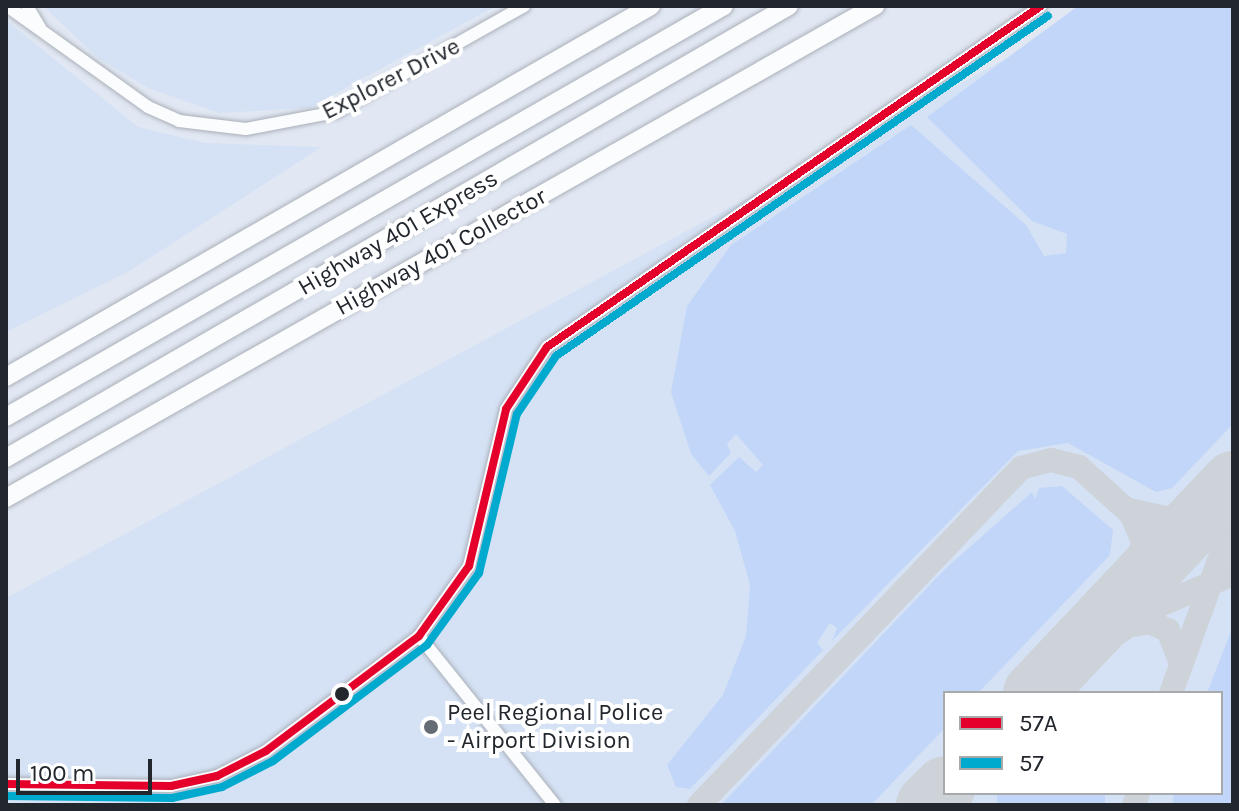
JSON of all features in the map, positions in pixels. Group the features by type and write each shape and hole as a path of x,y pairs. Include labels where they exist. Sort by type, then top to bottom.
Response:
{"highway":[{"path":"6,377 651,6"},
{"name":"Highway 401 Express","path":"6,417 724,6"},
{"name":"Highway 401 Express","path":"6,458 789,6"},
{"name":"Highway 401 Collector","path":"8,497 875,6"}],"street":[{"name":"Explorer Drive","path":"7,6 148,107 179,121 260,129 336,112 524,6"},
{"name":"Explorer Drive","path":"27,6 40,28"},
{"path":"6,784 171,786 217,776 266,751 419,636 469,566 506,409 547,347 1041,6"},
{"path":"419,636 555,805"}],"shaded area":[{"path":"43,6 496,6 309,108 219,113 148,88 97,57"},
{"path":"1078,6 1233,6 1233,424 1172,488 1156,492 1068,443 1018,451 832,641 837,628 830,623 817,643 823,650 690,789 676,787 667,765 723,695 746,636 750,585 735,531 710,485 739,457 756,472 763,465 736,434 727,444 731,453 709,476 691,454 671,392 687,306 731,245 911,125 1026,225 1044,256 1066,253 1067,234 1032,221 927,117"},
{"path":"1104,6 1233,6 1233,805 6,805 6,598"},
{"path":"6,20 138,127 205,143 322,147 128,272 6,332"},
{"path":"1062,486 1113,530 1110,555 980,691 943,691 943,730 871,805 721,805 944,570 1032,492 1035,499 1039,488"},
{"path":"1233,626 1233,805 1172,805 1174,795 1223,795 1223,691 1208,691"},
{"path":"997,795 1105,795 1105,805 997,805"}],"taxiway":[{"path":"699,805 1021,468 1051,460 1079,467 1182,560"},
{"path":"1070,651 1136,579 1143,541 1129,510 1180,521 1202,511 1233,480"},
{"path":"1172,691 1233,522"},
{"path":"1045,681 1160,605 1233,574"},
{"path":"1127,626 1149,622 1168,630 1180,662"},
{"path":"1134,805 1137,795"},
{"path":"930,805 935,797"}],"runway":[{"path":"1036,691 1233,482"},
{"path":"927,805 943,789"}],"transit line":[{"name":"57A","path":"6,784 171,786 217,776 266,751 419,636 469,566 506,409 547,347 1041,6"},
{"name":"57","path":"6,796 172,798 222,787 273,761 427,645 479,573 517,414 556,356 1048,16"}],"place":[{"name":"Peel Regional Police - Airport Division","path":"431,727"}]}
